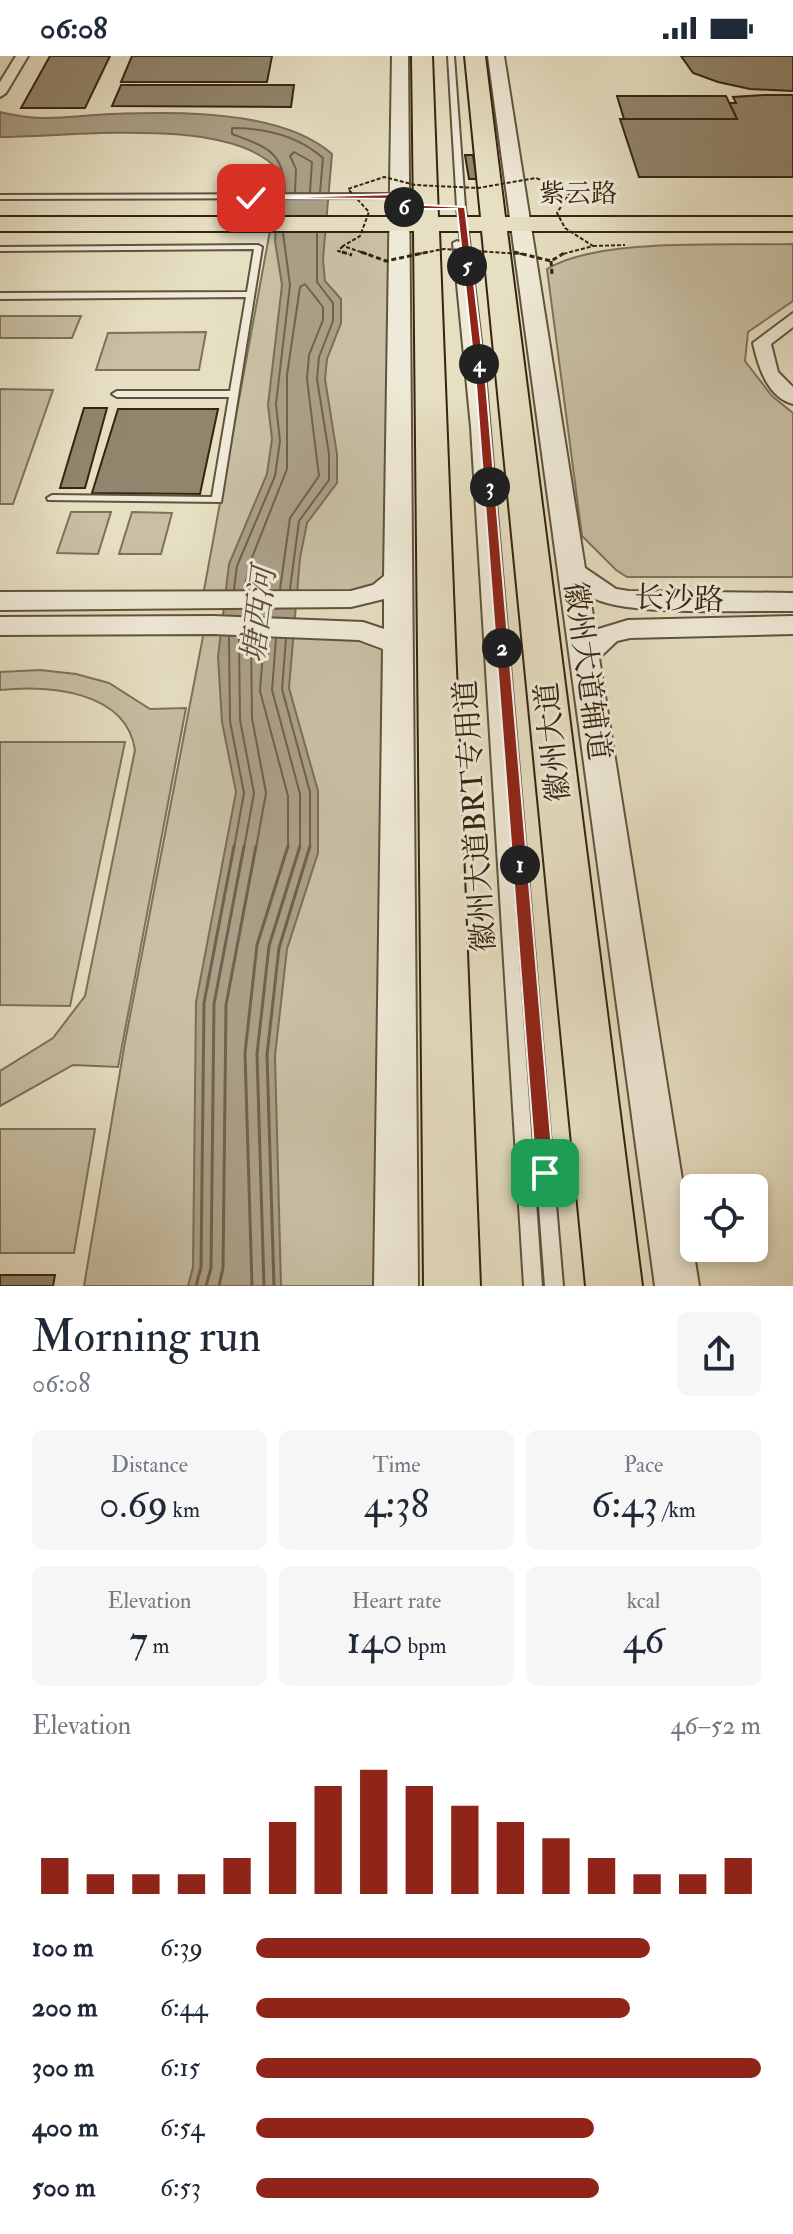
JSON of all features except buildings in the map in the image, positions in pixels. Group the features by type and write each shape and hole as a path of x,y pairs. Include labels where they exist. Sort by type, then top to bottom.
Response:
{"main road":[{"name":"徽州大道","path":"422,56 455,214 614,1286"},
{"name":"徽州大道","path":"452,1286 433,611 455,214 475,56"},
{"path":"0,206 265,210"},
{"name":"紫云路","path":"265,210 364,216 793,208"},
{"path":"0,224 265,210"},
{"name":"紫云路","path":"455,214 793,224"}],"street":[{"path":"0,93 22,56"},
{"name":"徽州大道辅道","path":"400,56 573,572 677,1286"},
{"name":"徽州大道辅道","path":"396,1286 399,578 455,214 496,56"},
{"path":"793,318 762,343 769,373 793,398"},
{"name":"长沙路","path":"573,572 608,596 629,599 793,602"},
{"path":"312,614 383,591 399,578"},
{"path":"0,601 214,613 312,614 398,644"},
{"path":"0,626 214,613"},
{"name":"长沙路","path":"585,655 607,635 628,629 793,625"}],"lane":[{"name":"徽州大道BRT专用道","path":"444,56 455,214 476,427 533,1286"},
{"name":"徽州大道BRT专用道","path":"451,56 455,214 481,384 554,1286"},
{"path":"0,197 265,210 334,198 455,214"},
{"path":"0,249 258,247 217,500 52,498"},
{"path":"0,296 250,294"},
{"path":"117,394 234,394"}],"path":[{"path":"352,255 338,251 360,236 369,212 348,189 366,186 384,177 428,186 478,188 536,178 570,192 604,191"},
{"path":"570,192 557,213 565,228 593,246"},
{"path":"343,246 386,261 450,249 513,252 551,261 572,249 625,245"},
{"path":"551,261 552,274"}],"shaded area":[{"path":"271,225 400,225 399,578 383,591 202,601"},
{"path":"793,244 793,301 748,332 745,361 772,396 793,413 793,577 627,577 582,536 547,269 598,252 631,248"},
{"path":"0,316 81,316 72,338 0,338"},
{"path":"206,332 199,370 96,370 108,333"},
{"path":"0,389 53,390 13,504 0,504"},
{"path":"71,512 111,512 98,554 57,553"},
{"path":"132,512 172,513 161,554 119,554"},
{"path":"205,626 398,644 396,1286 84,1286 125,1042"},
{"path":"40,670 76,674 109,683 150,709 186,708 118,1067 73,1065 0,1106 0,1071 53,1038 85,996 135,750 129,730 117,715 101,703 61,691 0,690 0,672"},
{"path":"0,742 125,742 70,1006 0,1005"},
{"path":"0,1129 95,1129 74,1253 0,1253"}],"water":[{"name":"塘西河","path":"0,112 43,118 137,113 227,116 285,128 311,139 332,154 323,259 325,281 341,299 341,323 327,359 325,379 337,454 337,483 307,523 300,558 289,688 318,791 318,853 287,949 275,1056 281,1286 188,1286 193,1267 196,1002 236,792 222,722 218,657 229,564 267,474 272,439 268,405 282,285 275,241 278,170 255,153 224,142 188,135 107,133 0,137"}],"route":[{"path":"251,198 400,196 400,207 461,207 481,384 545,1173"}]}
